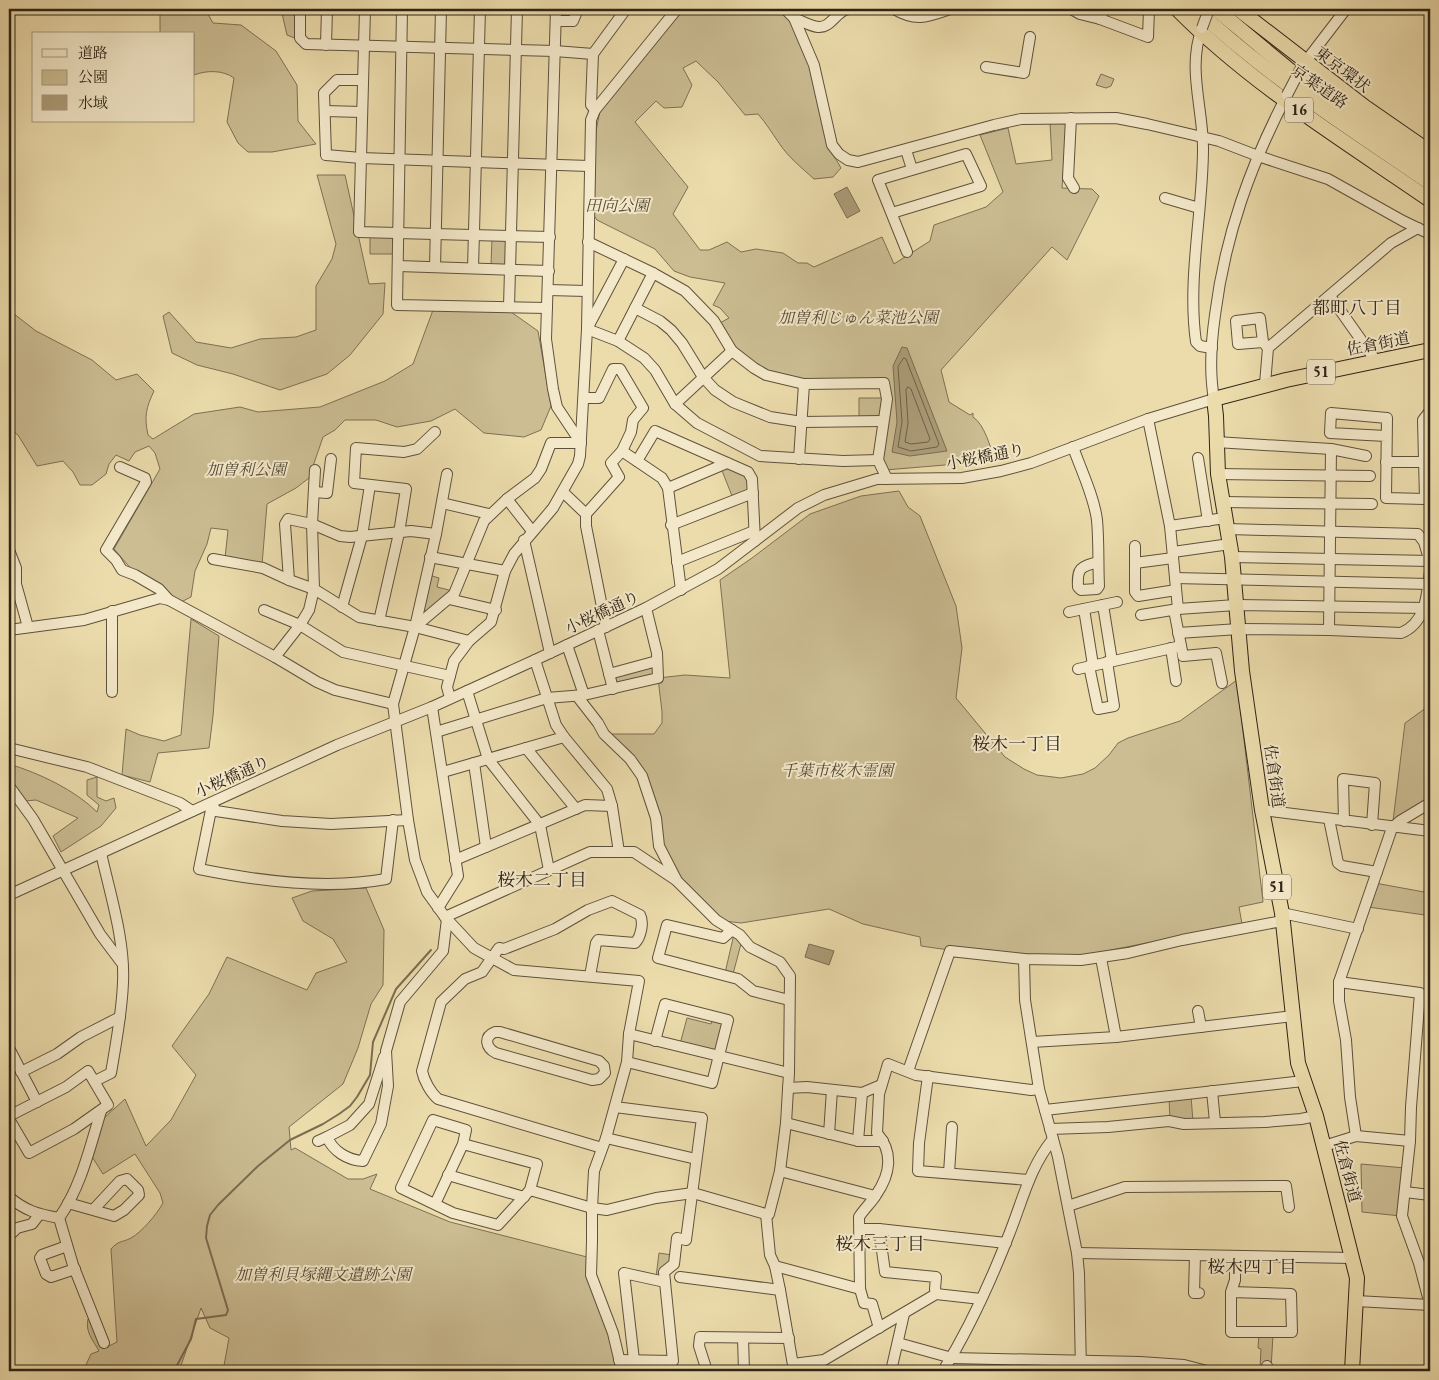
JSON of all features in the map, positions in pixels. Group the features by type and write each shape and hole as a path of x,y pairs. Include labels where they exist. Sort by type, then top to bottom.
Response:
{"highway":[{"name":"16","path":"1177,9 1286,97 1430,200"},
{"name":"京葉道路","path":"1196,9 1223,34 1278,78 1430,183"},
{"name":"京葉道路","path":"1216,9 1288,69 1430,168"},
{"name":"東京環状","path":"1238,9 1303,65 1430,152"},
{"name":"佐倉街道","path":"1352,1371 1357,1278 1354,1258 1316,1116 1298,1063 1282,917 1262,810 1242,671 1231,550 1218,474 1214,399 1264,384 1430,350"}],"street":[{"path":"300,9 300,38 306,44 555,51 593,54"},
{"path":"326,45 327,9"},
{"path":"365,9 359,232 550,237"},
{"path":"402,9 397,305 547,308"},
{"path":"435,267 442,9"},
{"path":"472,268 480,9"},
{"path":"509,307 517,9"},
{"path":"556,9 546,339 552,389 557,407 580,443"},
{"path":"556,21 572,21 578,9"},
{"path":"595,110 590,105 593,54 626,9"},
{"path":"450,698 447,688 454,661 469,641 492,622 505,572 514,554 553,508 564,492 578,464 584,398 587,328 591,120 595,110 677,9"},
{"path":"784,9 794,18 814,26 823,26 829,23 838,12 849,9"},
{"path":"894,9 905,16 916,18 930,16 950,9"},
{"path":"1071,9 1080,14 1102,14 1148,38 1149,9"},
{"path":"1209,9 1196,49 1195,66 1202,137 1200,208 1193,296 1196,342 1200,346 1212,348"},
{"path":"1214,399 1210,372 1217,298 1227,250 1242,196 1253,164 1273,121 1303,65 1346,9"},
{"path":"794,18 814,66 830,139 839,154 848,160 858,162 1007,122 1036,118 1116,118 1227,144 1328,179 1430,234"},
{"path":"986,67 1024,73 1030,37"},
{"path":"363,80 337,80 324,93 326,155 361,158 589,166"},
{"path":"325,111 362,112"},
{"path":"1071,118 1068,178 1074,188"},
{"path":"906,150 912,169"},
{"path":"892,213 981,186 966,154 878,180 908,252"},
{"path":"1165,198 1200,208"},
{"path":"1264,384 1265,345 1330,296 1391,243 1418,228"},
{"path":"588,242 653,273 685,291 714,321 732,351 766,375 804,384 884,383 887,399 878,460 887,479"},
{"path":"587,328 624,259"},
{"path":"398,266 549,271"},
{"path":"618,340 653,273"},
{"path":"548,290 587,291"},
{"path":"1330,296 1376,361"},
{"path":"635,308 660,321 671,330 682,343 703,377 715,390 733,402 770,417 802,422 883,421"},
{"path":"587,328 618,340 644,358 655,370 675,404 697,424 760,456 799,459 878,460"},
{"path":"675,404 732,351"},
{"path":"584,398 599,398 613,369 620,369 643,408 633,420 622,451 611,463 619,477 586,514 586,526 613,689"},
{"path":"799,459 804,384"},
{"name":"小桜橋通り","path":"9,895 192,811 212,804 337,745 432,707 646,608 718,569 754,536 798,508 824,495 852,485 877,480 962,478 1001,471 1031,462 1148,419 1214,399"},
{"path":"1386,436 1330,433 1331,413 1386,418 1386,436 1386,462 1386,498 1425,499 1423,420 1430,411"},
{"path":"1148,419 1170,526 1178,633 1176,681"},
{"path":"636,461 655,431 748,472 752,479 754,493 754,536 677,562"},
{"path":"379,621 399,533 406,489 354,483 356,448 404,452 417,449 435,432"},
{"path":"1216,442 1331,449 1366,456"},
{"path":"414,627 454,594 484,521 507,498 535,478 541,469 550,443 580,443"},
{"path":"1073,447 1097,519 1098,562"},
{"path":"1329,630 1331,449"},
{"path":"622,451 662,478 668,488 671,525 681,590"},
{"path":"1198,458 1208,521"},
{"path":"314,492 327,493 331,459"},
{"path":"1386,462 1424,462"},
{"path":"668,488 727,463"},
{"path":"120,466 145,478 146,482 106,550 116,560 122,570 135,574 159,589 169,600"},
{"path":"275,657 309,610 314,589 312,524 315,470"},
{"path":"447,474 436,534 393,704 408,820 416,860 427,892 446,918 474,948 514,970 639,981 629,1034 627,1062 594,1171 592,1208 591,1275 613,1333 622,1371"},
{"path":"1218,474 1370,476"},
{"path":"342,607 362,536 370,485"},
{"path":"564,492 586,514"},
{"path":"671,525 754,493"},
{"path":"507,498 532,531"},
{"path":"1222,502 1372,504"},
{"path":"442,503 489,514"},
{"path":"289,580 285,524 288,519 312,524 340,536 350,537 411,531 436,534"},
{"path":"1135,563 1173,555 1231,550 1330,558 1430,561 1424,542 1418,534 1330,531 1226,524 1208,521 1170,526"},
{"path":"524,540 550,652"},
{"path":"1135,546 1136,595 1176,590"},
{"path":"9,550 16,568 16,584 28,628"},
{"path":"430,557 505,572"},
{"path":"213,559 263,568 314,589 359,617 414,627 469,641"},
{"path":"1178,633 1239,629 1401,633 1415,625 1424,608 1430,571"},
{"path":"1175,578 1429,584"},
{"path":"9,630 84,620 160,598 169,600 275,657 317,682 335,690 393,704"},
{"path":"449,599 496,610"},
{"path":"1069,612 1117,602"},
{"path":"1084,609 1098,709 1114,706 1103,605"},
{"path":"1141,615 1236,605 1424,608"},
{"path":"436,732 548,698 580,696 658,678 657,653 646,608"},
{"path":"264,610 300,625 343,652 450,676"},
{"path":"112,611 112,692"},
{"path":"567,645 580,696 604,734 630,759 642,776 656,818 659,846 677,881"},
{"path":"1078,669 1176,647"},
{"path":"1176,647 1183,656 1216,653 1222,683"},
{"path":"535,660 556,725 607,790 612,806 619,852"},
{"path":"609,674 658,661"},
{"path":"467,691 488,759 540,825 549,870"},
{"path":"432,707 458,876 438,908"},
{"path":"443,772 564,737"},
{"path":"9,748 87,768 180,803 192,811"},
{"path":"526,748 576,809"},
{"path":"474,764 486,847"},
{"path":"1344,821 1343,779 1375,783 1372,825"},
{"path":"9,786 33,819 100,934 123,964"},
{"path":"1356,1136 1350,1097 1346,1040 1339,1001 1339,982 1392,828 1430,803"},
{"path":"212,804 216,811 282,822 331,824 408,820"},
{"path":"212,804 199,869 242,878 316,883 366,883 386,879 393,820"},
{"path":"455,860 585,805 612,806"},
{"path":"1262,810 1392,828 1430,831"},
{"path":"1329,819 1338,864 1377,872"},
{"path":"446,918 590,852 634,852 677,881 716,920 740,935 750,947 780,962 790,976 789,1073 786,1123 780,1171 769,1214 766,1214"},
{"path":"95,1081 111,1073 120,1017 123,981 123,964 118,928 102,853"},
{"path":"590,976 598,940 635,943 638,939 642,921 640,915 612,901 588,910 555,929 504,949 499,948 482,972 464,979 441,1002 422,1071 434,1096 438,1099 604,1143 696,1159"},
{"path":"908,1071 950,951 1024,959 1101,958 1282,917 1358,930"},
{"path":"386,1051 388,1086 381,1124 362,1161 353,1160 322,1139 350,1125 369,1104 400,1002 443,951 446,918"},
{"path":"732,930 723,938 667,925 658,958 738,979 753,991 789,1000"},
{"path":"1101,958 1116,1037"},
{"path":"1024,959 1025,1000 1039,1089 1058,1157 1077,1253 1081,1366"},
{"path":"1339,982 1420,993 1410,1141 1402,1216 1419,1263 1430,1305 1356,1301"},
{"path":"627,1062 712,1083 728,1020 665,1004 655,1041"},
{"path":"1198,1011 1201,1026"},
{"path":"1032,1042 1116,1037 1293,1016"},
{"path":"21,1072 57,1054 81,1037 120,1017"},
{"path":"500,1032 590,1058 599,1061 604,1066 605,1074 599,1079 592,1080 496,1053 490,1050 487,1039 490,1034 500,1032"},
{"path":"629,1034 789,1073"},
{"path":"9,1048 37,1102"},
{"path":"879,1328 872,1304 864,1303 860,1289 859,1217 876,1196 887,1176 888,1159 883,1140 877,1133 881,1085 888,1064 916,1075 1031,1090 1039,1089"},
{"path":"88,1071 108,1105 74,1129 28,1153 9,1118 37,1102 66,1087 88,1071"},
{"path":"605,1074 622,1078"},
{"path":"928,1076 919,1143 918,1171 1028,1180"},
{"path":"1045,1110 1303,1082"},
{"path":"788,1088 862,1093 881,1085"},
{"path":"829,1134 832,1090"},
{"path":"1212,1091 1214,1122"},
{"path":"858,1141 862,1093"},
{"path":"614,1107 702,1118 686,1240 677,1238 674,1264 664,1272 673,1361 619,1360"},
{"path":"101,1111 86,1160 68,1203 59,1218 75,1269 104,1343"},
{"path":"1051,1134 1169,1121 1184,1124 1265,1122 1316,1116"},
{"path":"435,1204 463,1144 466,1130 433,1120 401,1188 453,1213 498,1225 527,1194 537,1164 463,1144"},
{"path":"786,1123 858,1141 883,1140"},
{"path":"949,1173 952,1127"},
{"path":"944,1371 981,1299 1006,1243 1028,1180 1051,1134"},
{"path":"1324,1146 1356,1136 1410,1141"},
{"path":"780,1171 876,1196"},
{"path":"448,1175 527,1194 607,1210 656,1198 693,1193 766,1214"},
{"path":"1068,1206 1125,1187 1286,1186 1289,1207"},
{"path":"1405,1192 1430,1195"},
{"path":"9,1198 24,1209 39,1215 59,1218"},
{"path":"68,1203 93,1210"},
{"path":"766,1214 770,1255 775,1266 794,1368 824,1360 936,1294 981,1299"},
{"path":"9,1233 12,1233 17,1228 32,1224 39,1215"},
{"path":"860,1229 879,1229 1006,1243"},
{"path":"879,1229 884,1272 936,1276 936,1294"},
{"path":"67,1246 42,1255 40,1258 46,1274 51,1276 75,1269"},
{"path":"1077,1253 1354,1258"},
{"path":"1194,1293 1195,1256"},
{"path":"1231,1292 1292,1294 1292,1332 1231,1332 1231,1292 1235,1280 1235,1256"},
{"path":"775,1266 860,1289"},
{"path":"634,1360 624,1273 665,1282"},
{"path":"680,1277 780,1290"},
{"path":"891,1371 904,1314"},
{"path":"707,1371 699,1346 700,1337 789,1338"},
{"path":"743,1338 744,1371"},
{"path":"898,1343 952,1358 1081,1366 1140,1362 1175,1365 1207,1371"}],"green space":[{"name":"加曽利じゅん菜池公園","path":"752,8 777,10 784,12 792,20 799,34 811,72 827,141 841,168 833,177 814,179 787,153 758,114 745,115 718,82 696,61 683,68 692,85 682,107 664,108 656,101 635,122 688,187 673,214 700,250 709,250 727,242 741,252 756,249 783,253 798,263 807,263 814,267 882,237 894,264 930,241 934,225 986,207 1003,192 980,135 1008,128 1016,164 1052,160 1050,123 1067,124 1062,188 1092,189 1099,196 1067,260 1052,247 941,370 949,402 970,415 973,413 973,417 984,431 995,460 977,458 945,465 885,470 880,460 886,379 807,381 779,375 759,367 733,350 718,324 729,318 720,308 713,305 725,283 690,277 674,271 655,249 597,220 593,214 596,131 600,111 659,36 685,9"},
{"path":"160,9 205,9 213,23 241,25 276,51 297,85 298,121 316,144 272,152 248,152 238,143 227,122 234,78 225,73 215,72 195,75 195,32 160,32"},
{"path":"281,9 298,9 297,39 287,35"},
{"path":"1101,74 1114,79 1111,86 1106,88 1096,85"},
{"path":"317,175 345,175 369,284 385,283 383,314 350,355 327,374 280,390 233,374 197,365 172,353 163,316 169,312 196,342 231,348 260,339 296,337 316,330 316,286 332,259 336,244"},
{"path":"370,236 390,236 394,239 393,254 370,254"},
{"path":"492,238 506,238 508,263 504,267 491,266"},
{"name":"加曽利公園","path":"9,310 36,331 92,360 116,380 137,374 154,391 146,417 148,435 153,439 194,414 240,407 258,412 320,407 385,381 413,364 433,310 511,312 538,331 551,406 541,430 524,437 484,433 455,409 431,421 397,427 376,420 345,420 335,430 323,437 309,478 296,488 267,504 262,565 225,558 228,530 211,528 207,544 195,571 191,597 181,602 133,571 114,549 160,469 155,453 149,446 135,452 129,461 116,455 109,464 106,474 92,485 80,485 73,472 63,461 37,466 18,435 9,428"},
{"path":"859,398 884,398 882,412 879,417 859,418"},
{"path":"728,466 746,474 749,490 732,496 721,468"},
{"name":"千葉市桜木霊園","path":"899,491 908,507 920,516 956,606 962,648 956,698 1005,757 1024,769 1037,775 1061,778 1083,774 1095,768 1109,755 1118,743 1180,721 1237,680 1263,902 1239,907 1242,924 1086,955 985,955 921,946 920,937 863,924 829,909 741,923 716,920 677,881 666,860 642,776 604,734 654,734 662,723 658,678 685,675 730,678 720,580 810,514 861,496"},
{"path":"429,575 439,578 437,587 453,591 423,617 421,614"},
{"path":"191,619 219,636 209,748 158,753 150,782 122,775 126,729 140,735 164,741 181,735"},
{"path":"654,667 655,674 616,685 615,676"},
{"path":"1430,705 1430,801 1393,821 1405,723"},
{"path":"9,764 56,783 78,796 97,812 99,805 87,795 87,780 97,777 97,797 106,801 114,798 116,808 101,826 61,852 53,836 78,818 36,800 25,801 9,780"},
{"path":"1375,883 1424,892 1426,883 1430,884 1430,904 1426,903 1425,915 1368,907"},
{"name":"加曽利貝塚縄文遺跡公園","path":"366,888 384,930 383,985 371,1004 358,1048 343,1084 289,1127 291,1150 295,1148 348,1179 363,1179 377,1174 370,1189 450,1222 587,1257 619,1371 223,1371 229,1338 210,1328 201,1308 179,1371 83,1371 91,1354 99,1351 89,1332 88,1319 93,1324 105,1348 117,1342 111,1249 118,1243 140,1232 163,1203 160,1193 135,1154 103,1174 91,1155 104,1118 125,1099 146,1146 171,1120 196,1075 172,1046 209,994 227,957 307,990 316,973 347,962 333,939 303,921 292,898 312,891"},
{"path":"734,934 742,940 733,974 725,973"},
{"path":"687,1018 711,1024 713,1019 724,1022 716,1053 680,1044"},
{"path":"1191,1096 1193,1122 1170,1120 1169,1098"},
{"path":"1361,1164 1405,1168 1401,1216 1362,1212"},
{"path":"659,1253 672,1255 667,1269 656,1277"},
{"path":"1259,1334 1273,1335 1271,1369 1260,1368 1261,1349 1258,1348"}],"water":[{"path":"847,187 860,211 847,218 834,194"},
{"path":"902,347 907,348 947,451 910,456 892,452 897,422 893,366"},
{"path":"809,944 834,951 829,965 805,957"}],"waterway":[{"path":"174,1371 191,1339 196,1319 226,1315 228,1310 206,1238 210,1215 258,1166 290,1140 323,1124 350,1106 370,1075 373,1042 396,989 431,950"},
{"path":"9,1368 14,1371"}],"district":[{"name":"都町八丁目","path":"1357,308"},
{"name":"桜木一丁目","path":"1017,744"},
{"name":"桜木二丁目","path":"542,880"},
{"name":"桜木三丁目","path":"880,1244"},
{"name":"桜木四丁目","path":"1252,1267"}],"park label":[{"name":"田向公園","path":"617,205"}]}
